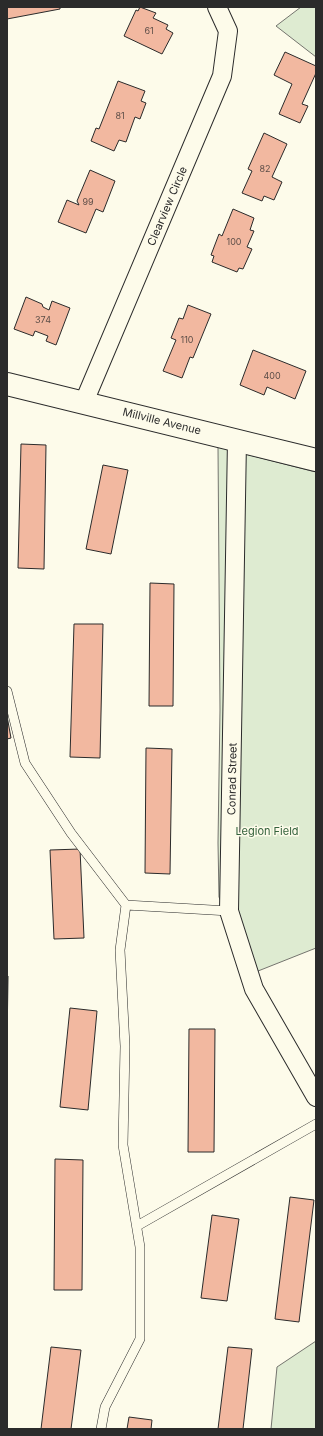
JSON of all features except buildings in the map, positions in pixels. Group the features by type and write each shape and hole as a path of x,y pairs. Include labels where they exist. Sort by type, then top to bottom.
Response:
{"street":[{"name":"Clearview Circle","path":"84,402 222,76 228,31 217,7"},
{"name":"Millville Avenue","path":"7,384 316,460"},
{"name":"Conrad Street","path":"237,440 229,911 254,989 316,1097"}],"lane":[{"path":"7,691 25,763 71,833 126,905 120,950 125,1046 123,1145 140,1247 140,1339 105,1407 101,1429"},
{"path":"126,905 229,911"},
{"path":"137,1226 316,1124"}],"green space":[{"path":"301,7 316,7 316,57 276,26"},
{"name":"Legion Field","path":"218,447 316,472 316,948 253,973 219,897 218,843 220,710"},
{"path":"316,1341 316,1427 314,1429 271,1429 277,1367"}]}
